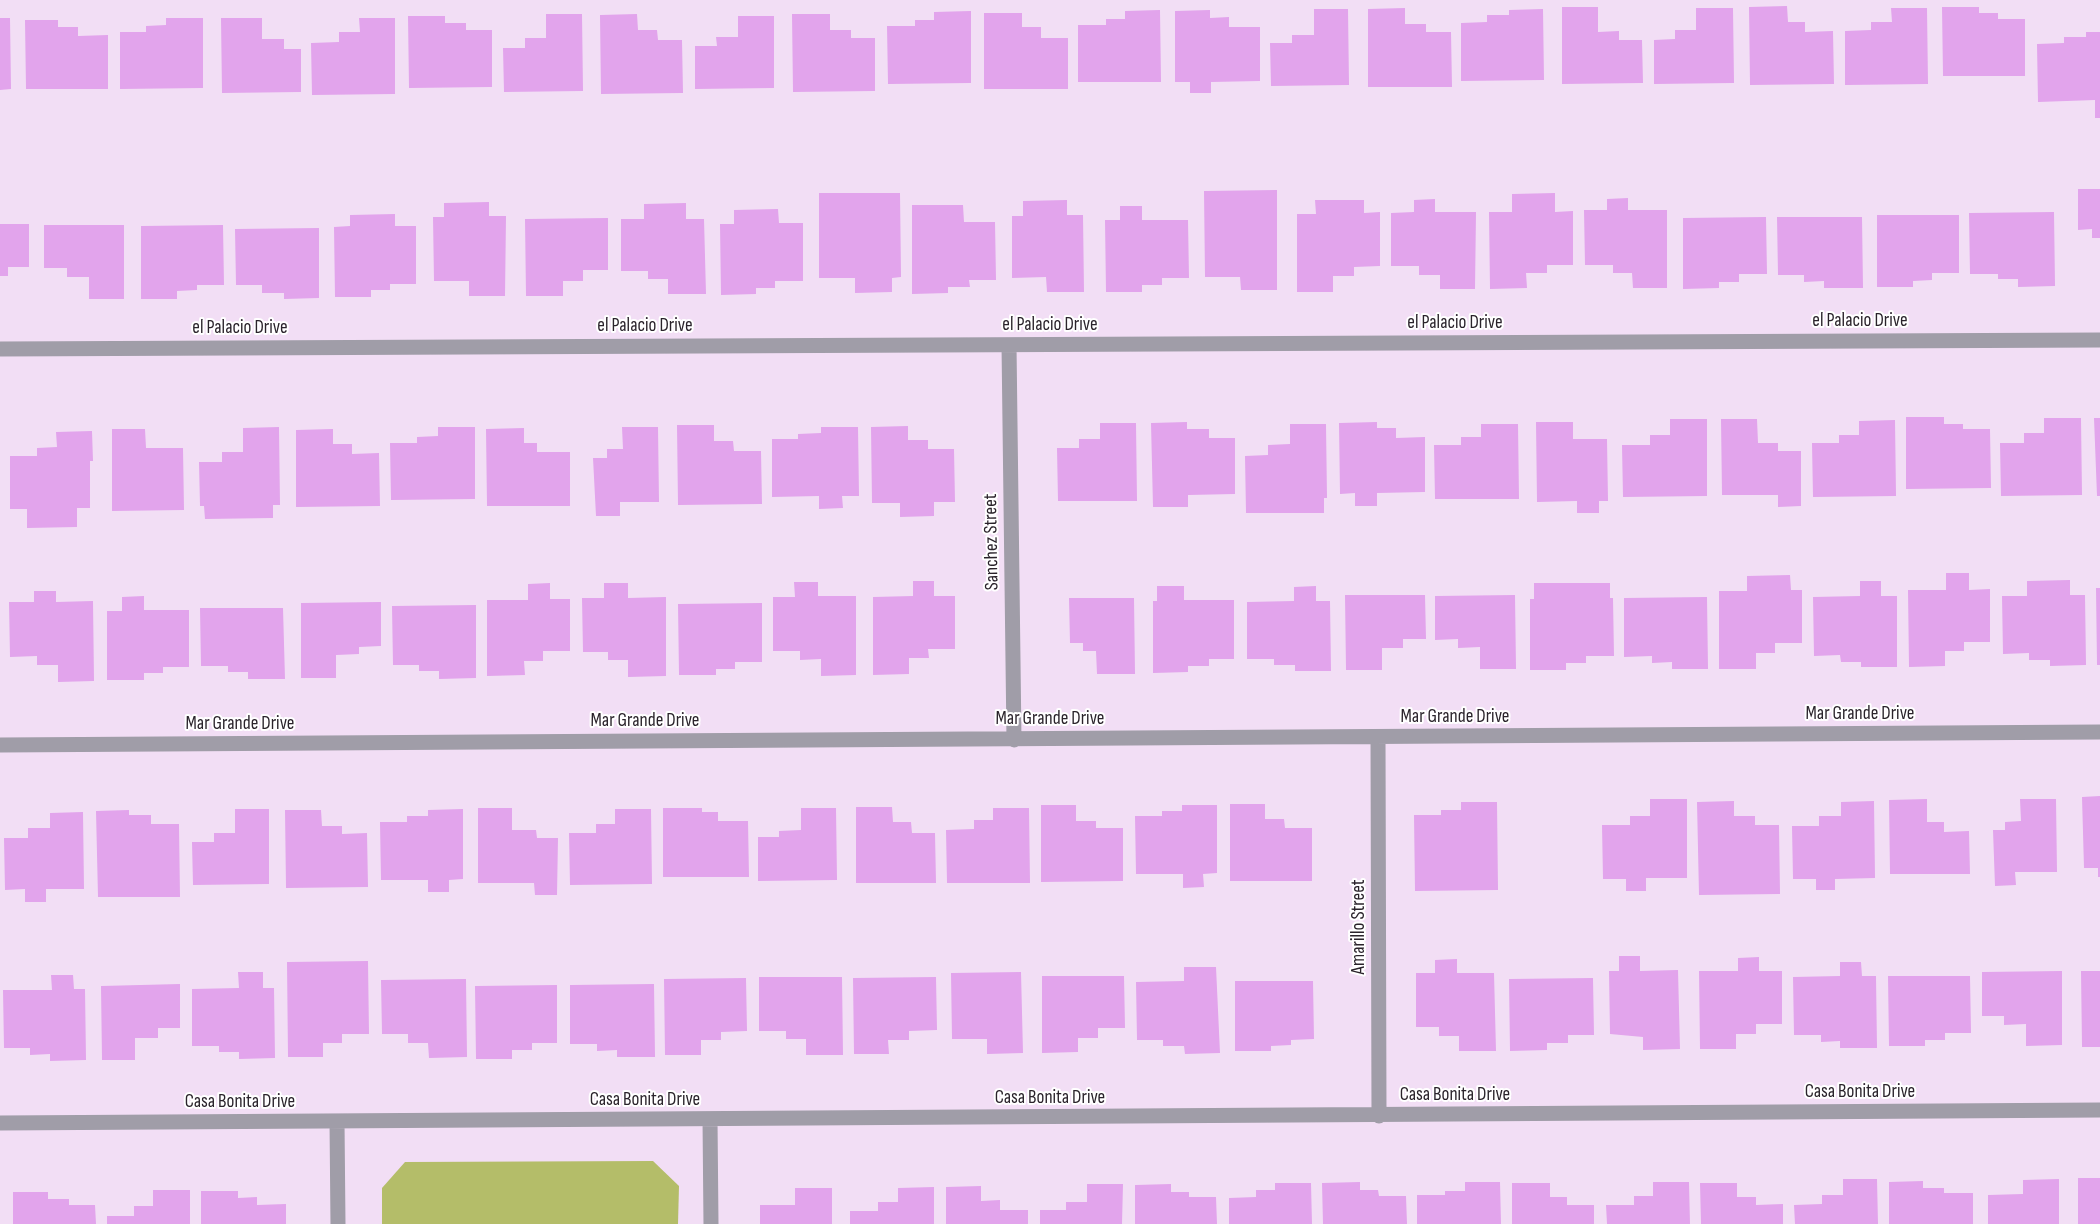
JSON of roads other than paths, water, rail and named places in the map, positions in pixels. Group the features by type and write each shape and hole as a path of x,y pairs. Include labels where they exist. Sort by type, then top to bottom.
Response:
{"street":[{"name":"el Palacio Drive","path":"0,349 2100,340"},
{"name":"Sanchez Street","path":"1009,345 1014,740"},
{"name":"Mar Grande Drive","path":"0,745 1378,738 2100,732"},
{"name":"Amarillo Street","path":"1378,738 1379,1116"},
{"name":"Casa Bonita Drive","path":"0,1123 1379,1116 2100,1110"},
{"path":"710,1120 712,1224"},
{"path":"337,1121 338,1224"}]}
